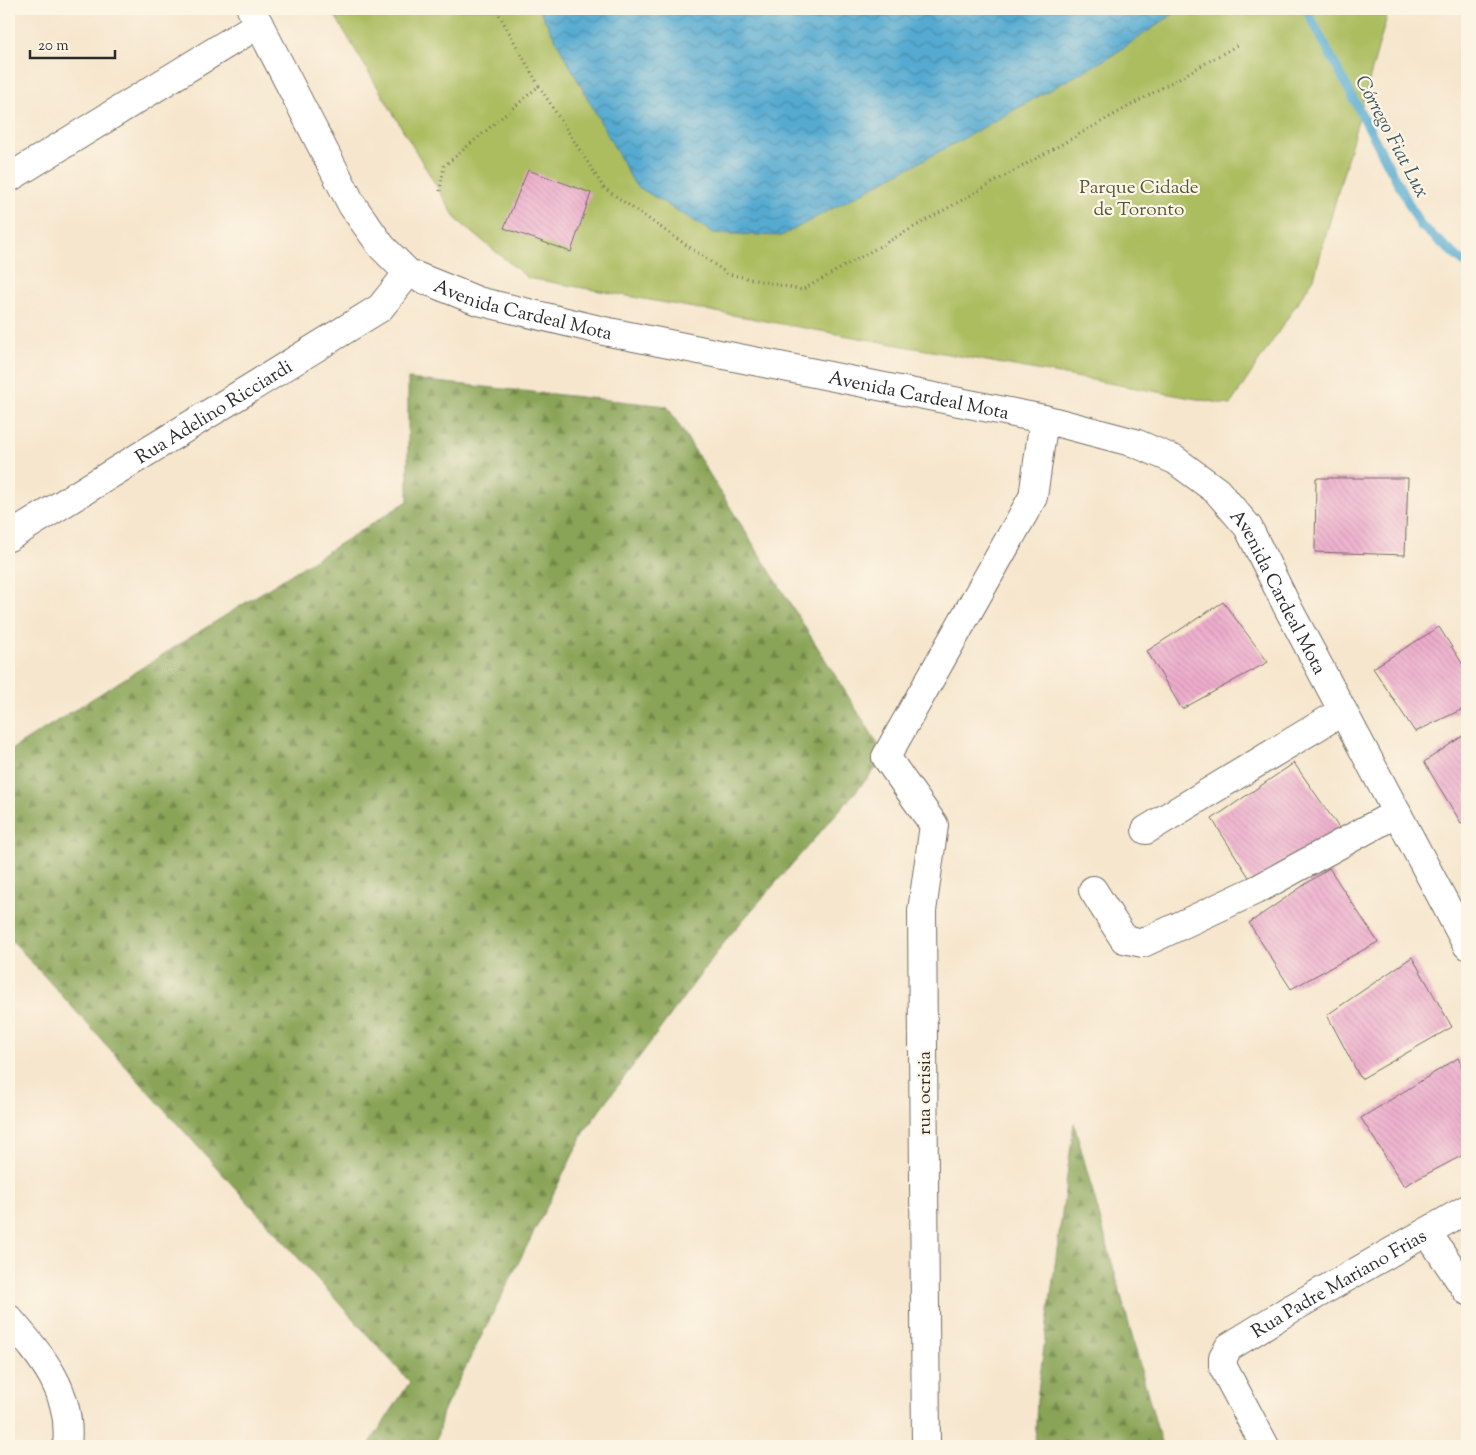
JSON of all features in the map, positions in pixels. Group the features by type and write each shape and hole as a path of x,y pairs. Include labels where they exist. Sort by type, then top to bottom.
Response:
{"street":[{"path":"9,178 255,16"},
{"name":"Avenida Cardeal Mota","path":"255,16 352,205 382,247 408,273 478,301 604,331 1044,419 1135,443 1175,460 1216,491 1248,527 1467,945"},
{"name":"Rua Adelino Ricciardi","path":"9,537 380,308 408,273"},
{"name":"rua ocrisia","path":"926,1446 922,911 934,825 886,757 1033,497 1044,419"},
{"path":"1146,830 1343,711"},
{"path":"1093,890 1124,939 1143,943 1258,889 1397,813"},
{"name":"Rua Padre Mariano Frias","path":"1265,1446 1223,1367 1223,1357 1229,1347 1467,1209"},
{"path":"1427,1232 1467,1291"},
{"path":"9,1319 42,1357 61,1391 69,1430 67,1446"}],"path":[{"path":"496,9 539,86 604,188 728,274 802,290 1238,45"},
{"path":"440,191 444,166 539,86"}],"green space":[{"name":"Parque Cidade de Toronto","path":"331,9 1389,9 1314,278 1230,405 528,278 456,219"},
{"path":"408,379 667,406 886,757 729,936 586,1129 443,1412 435,1446 368,1446 410,1382 9,937 9,751 408,501"},
{"path":"1074,1123 1162,1446 1035,1446 1037,1399"}],"water":[{"path":"539,9 1181,9 1111,56 957,142 781,236 714,233 635,185"}],"building":[{"path":"528,170 591,193 571,252 504,228"},
{"path":"1316,478 1408,478 1405,555 1315,552"},
{"path":"1223,602 1268,662 1182,709 1147,651"},
{"path":"1439,627 1467,671 1467,707 1415,732 1373,668"},
{"path":"1467,733 1467,821 1461,823 1424,762"},
{"path":"1294,763 1344,835 1254,885 1212,819"},
{"path":"1329,868 1378,942 1291,989 1249,923"},
{"path":"1412,957 1452,1027 1361,1079 1327,1015"},
{"path":"1458,1058 1467,1078 1467,1153 1404,1186 1361,1118"}],"waterway":[{"name":"Córrego Fiat Lux","path":"1306,9 1420,225 1467,265"}]}
